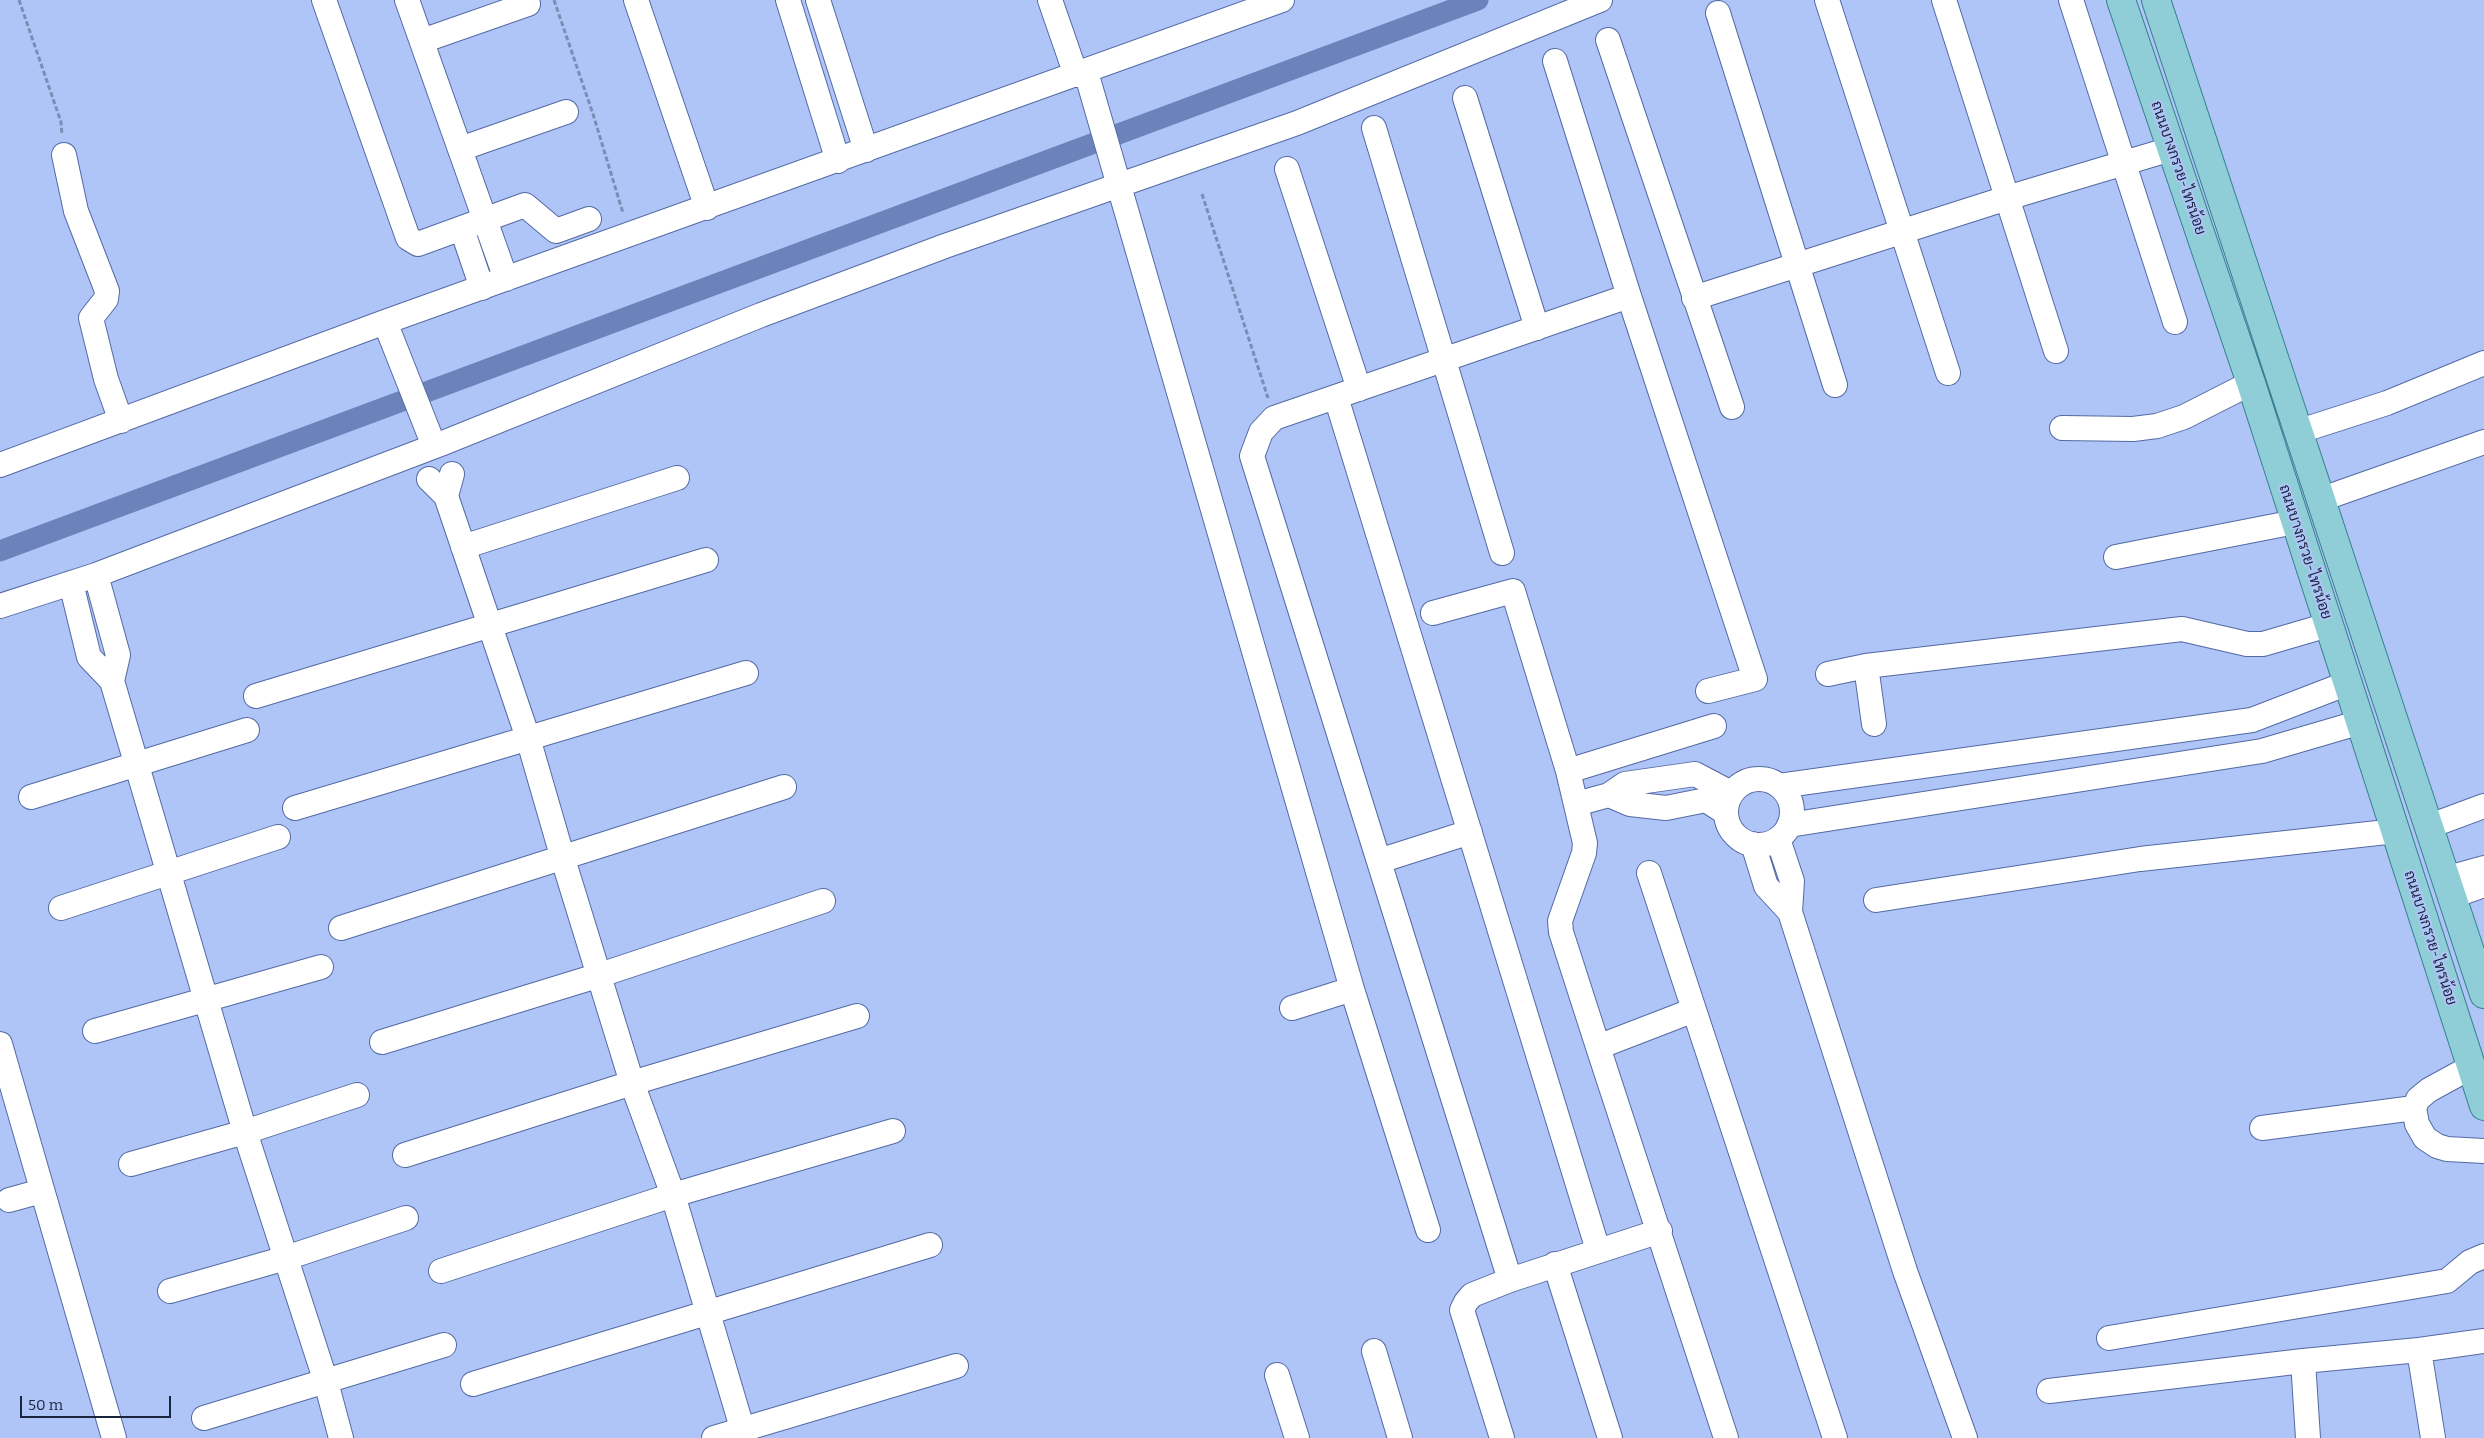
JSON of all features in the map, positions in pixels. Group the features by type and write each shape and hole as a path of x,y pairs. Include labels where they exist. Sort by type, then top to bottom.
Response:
{"main road":[{"name":"ถนนบางกรวย-ไทรน้อย","path":"2121,0 2251,383 2484,1106"},
{"name":"ถนนบางกรวย-ไทรน้อย","path":"2156,0 2300,431 2484,994"}],"street":[{"path":"324,0 408,238 418,244 525,205 556,231 589,219"},
{"path":"406,0 506,279"},
{"path":"636,0 707,208"},
{"path":"788,0 838,161"},
{"path":"818,0 866,150"},
{"path":"1050,0 1084,79 1117,177 1352,989 1428,1230"},
{"path":"0,465 385,322 630,236 866,150 1084,79 1282,0"},
{"path":"0,606 96,575 435,456 770,311 946,246 1117,177 1297,123 1600,0"},
{"path":"1827,0 1948,373"},
{"path":"1944,0 2056,351"},
{"path":"2070,0 2176,322"},
{"path":"422,41 528,4"},
{"path":"1718,13 1835,385"},
{"path":"1608,40 1732,407"},
{"path":"1555,61 1629,296 1755,679 1708,691"},
{"path":"1465,98 1536,328"},
{"path":"460,149 566,112"},
{"path":"1374,128 1502,553"},
{"path":"1694,298 2007,198 2171,149"},
{"path":"64,155 76,211 107,292 106,299 91,318 106,378 121,421"},
{"path":"1287,169 1359,389"},
{"path":"462,229 482,288"},
{"path":"1510,1280 1252,456 1261,432 1274,418 1629,296"},
{"path":"385,322 435,456 462,547 528,738 632,1083 672,1196 744,1434"},
{"path":"2300,431 2387,402 2484,363"},
{"path":"2062,428 2133,429 2156,426 2184,417 2251,383"},
{"path":"1336,397 1598,1250"},
{"path":"2322,499 2484,442"},
{"path":"462,547 677,478"},
{"path":"2116,556 2295,522"},
{"path":"256,696 488,624 706,560"},
{"path":"96,575 118,655 112,681"},
{"path":"70,583 89,657 112,681 245,1132 326,1382 341,1438"},
{"path":"1432,613 1513,591 1568,771 1585,842 1560,921 1561,932 1726,1438"},
{"path":"1828,674 1866,666 2182,629 2247,644 2263,644 2328,625"},
{"path":"1866,666 1874,724"},
{"path":"295,808 746,674"},
{"path":"1779,786 2252,720 2348,683"},
{"path":"2252,720 2262,751"},
{"path":"1965,1438 1902,1262 1790,912 1792,882 1783,832 1791,806 1787,795 1779,786 1769,781 1757,779 1739,786 1729,803 1728,825 1736,836 1753,844 1769,843 1783,832 2262,751 2360,722"},
{"path":"1568,771 1714,726"},
{"path":"31,797 247,730"},
{"path":"341,928 563,859 784,787"},
{"path":"1576,804 1609,795 1630,804 1666,808 1706,800 1729,803"},
{"path":"2430,826 2484,806"},
{"path":"1876,900 2140,859 2396,831"},
{"path":"1379,861 1470,832"},
{"path":"61,908 278,837"},
{"path":"1753,844 1766,886 1790,912"},
{"path":"2450,887 2484,868"},
{"path":"1649,873 1836,1438"},
{"path":"2450,887 2484,885"},
{"path":"382,1042 600,974 823,901"},
{"path":"95,1031 321,967"},
{"path":"1292,1008 1352,989"},
{"path":"1598,1047 1694,1010"},
{"path":"405,1155 632,1083 857,1016"},
{"path":"0,1044 114,1438"},
{"path":"2471,1066 2428,1090 2418,1099 2414,1108 2417,1124 2425,1138 2437,1146 2446,1149 2484,1151"},
{"path":"131,1164 245,1132 357,1095"},
{"path":"2262,1128 2414,1108"},
{"path":"441,1271 672,1196 893,1131"},
{"path":"9,1200 42,1191"},
{"path":"170,1291 286,1258 406,1218"},
{"path":"1502,1438 1462,1310 1472,1295 1555,1264 1660,1232"},
{"path":"473,1384 930,1245"},
{"path":"2109,1338 2447,1281 2470,1262 2484,1256"},
{"path":"1555,1264 1610,1438"},
{"path":"2049,1391 2303,1361 2419,1350 2484,1341"},
{"path":"204,1418 444,1345"},
{"path":"2419,1350 2434,1438"},
{"path":"1374,1351 1400,1438"},
{"path":"2303,1361 2308,1438"},
{"path":"714,1438 744,1434 956,1366"},
{"path":"1277,1375 1297,1438"}],"path":[{"path":"19,0 61,122 64,155"},
{"path":"554,0 593,114 630,236"},
{"path":"1202,194 1274,418"}],"waterway":[{"path":"0,551 1478,0"}]}
